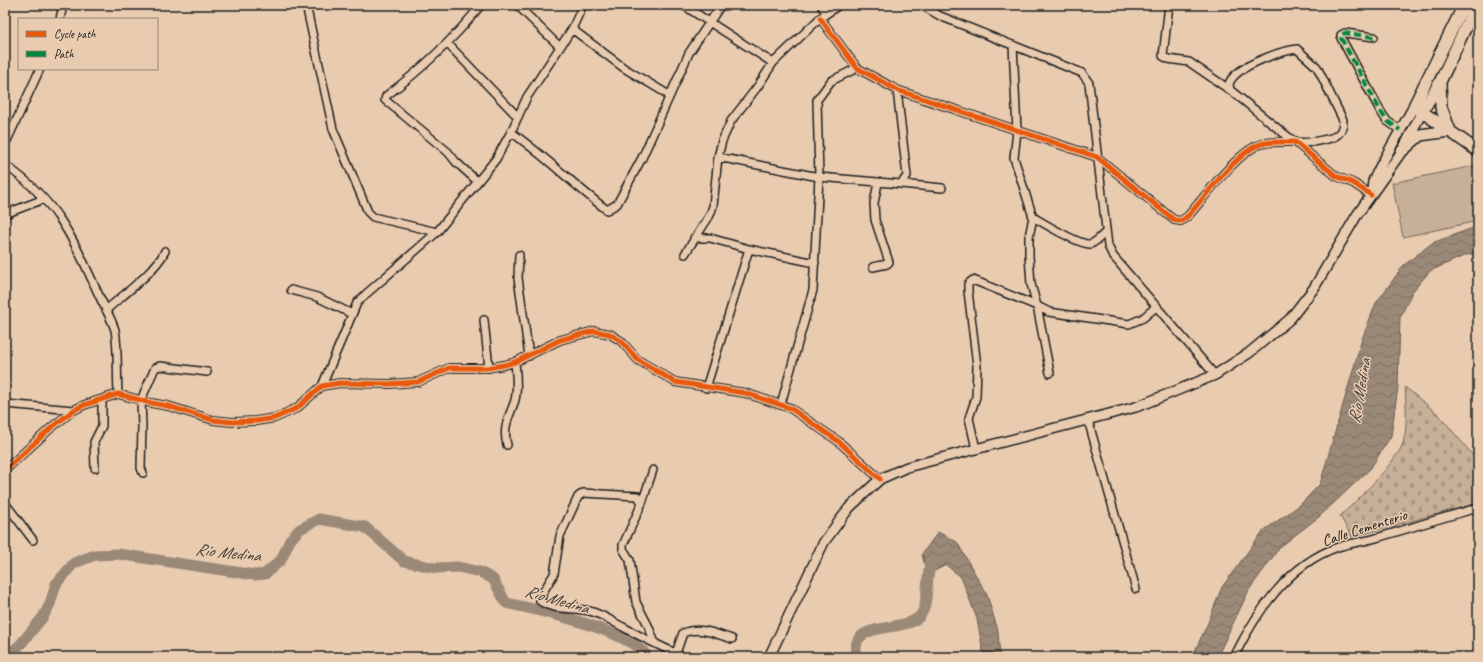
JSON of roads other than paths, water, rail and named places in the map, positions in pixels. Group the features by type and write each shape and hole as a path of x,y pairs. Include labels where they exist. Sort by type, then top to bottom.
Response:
{"highway":[{"path":"1418,109 1464,5"},
{"path":"1418,109 1440,82 1476,5"},
{"path":"1440,82 1441,107 1450,131"},
{"path":"1418,109 1478,151"},
{"path":"1402,150 1420,135 1450,131"}],"main road":[{"path":"1371,194 1373,181 1400,130 1418,109"},
{"path":"769,657 824,542 849,508 880,479 907,467 1136,407 1215,374 1249,353 1290,319 1314,288 1357,214 1402,150 1418,109"}],"street":[{"path":"60,18 63,5"},
{"path":"306,5 333,129 368,212 373,217 437,232"},
{"path":"477,181 456,162 448,152 385,100 386,96 414,75 447,43 481,5"},
{"path":"517,5 560,47"},
{"path":"5,470 74,410 118,394 214,420 232,422 256,421 275,418 297,408 322,386 357,303 437,232 496,159 511,132 527,97 572,29 583,5"},
{"path":"683,5 773,63"},
{"path":"511,132 533,147 607,210 617,204 642,158 689,53 721,5"},
{"path":"821,5 826,13"},
{"path":"685,254 710,215 713,206 718,157 722,141 732,121 773,63 820,18 839,5"},
{"path":"921,5 940,16 1082,73 1086,77 1089,83 1105,217 1105,233 1108,246 1113,256 1215,374"},
{"path":"1169,5 1163,56 1168,59 1189,62 1230,90 1336,176 1353,183 1371,194"},
{"path":"820,18 857,68 897,90 1097,157 1174,220 1181,221 1188,216 1238,158 1249,149 1261,144 1312,142 1334,138 1343,127 1343,120 1317,67 1297,49 1289,50 1263,59 1234,75 1229,84 1230,90"},
{"path":"572,29 624,68 669,95"},
{"path":"1374,38 1345,33 1341,35 1340,38 1380,112 1387,121 1400,130"},
{"path":"447,43 518,117"},
{"path":"1013,45 1017,131 1014,158 1033,217 1029,236 1031,284 1037,306 1050,373"},
{"path":"781,404 814,290 818,177 817,100 831,82 857,68"},
{"path":"5,145 40,70"},
{"path":"897,90 906,176 901,184"},
{"path":"718,157 818,177 942,188"},
{"path":"5,165 26,180 44,199 66,227 81,255 115,330 118,394"},
{"path":"873,267 887,264 889,262 875,220 874,203 878,183"},
{"path":"5,214 44,199"},
{"path":"1033,217 1062,233 1087,243 1095,242 1105,233"},
{"path":"694,238 710,238 749,250 816,263"},
{"path":"106,310 135,285 160,260 165,250"},
{"path":"706,388 749,250"},
{"path":"519,255 518,278 529,356"},
{"path":"976,449 969,418 976,397 977,366 968,284 973,280 1049,312 1129,324 1143,318 1156,306"},
{"path":"291,290 317,297 352,314"},
{"path":"484,320 489,368"},
{"path":"322,386 340,383 389,384 418,382 449,368 489,368 515,362 560,340 594,331 610,334 621,341 638,360 675,382 745,393 790,408 838,442 880,479"},
{"path":"507,445 504,436 505,422 515,400 515,362"},
{"path":"143,473 141,468 141,400 155,368 160,366 207,372"},
{"path":"95,468 94,442 102,426 102,399"},
{"path":"5,404 74,410"},
{"path":"1088,420 1136,589"},
{"path":"654,470 642,503 623,545 623,549 630,560 636,602 648,625 655,643"},
{"path":"642,503 638,496 583,493 578,497 560,536 554,574 543,592 540,601 547,606 591,611 602,615 684,657"},
{"path":"5,503 32,540"},
{"name":"Calle Cementerio","path":"1234,657 1258,614 1294,573 1310,561 1337,547 1375,539 1432,520 1478,508"},
{"path":"676,653 683,633 690,630 705,631 732,639"}],"water":[{"path":"1478,226 1478,253 1466,255 1430,271 1412,292 1400,318 1398,387 1391,436 1370,469 1320,516 1280,547 1249,590 1217,657 1192,657 1222,587 1263,531 1300,505 1320,484 1362,339 1376,303 1404,265 1432,243"},
{"path":"938,532 957,542 987,595 998,631 1000,657 984,657 977,619 961,577 946,565 927,575 922,554"}],"waterway":[{"name":"Río Medina","path":"6,657 20,645 43,617 50,604 56,584 74,563 95,555 118,554 255,575 265,574 281,560 290,540 300,529 319,519 365,527 404,561 435,568 458,567 480,572 493,579 506,603 582,622 622,638 638,647 648,657"},
{"name":"Río Medina","path":"855,657 857,642 861,636 868,632 912,622 918,618 922,613 926,600 931,562"}]}
